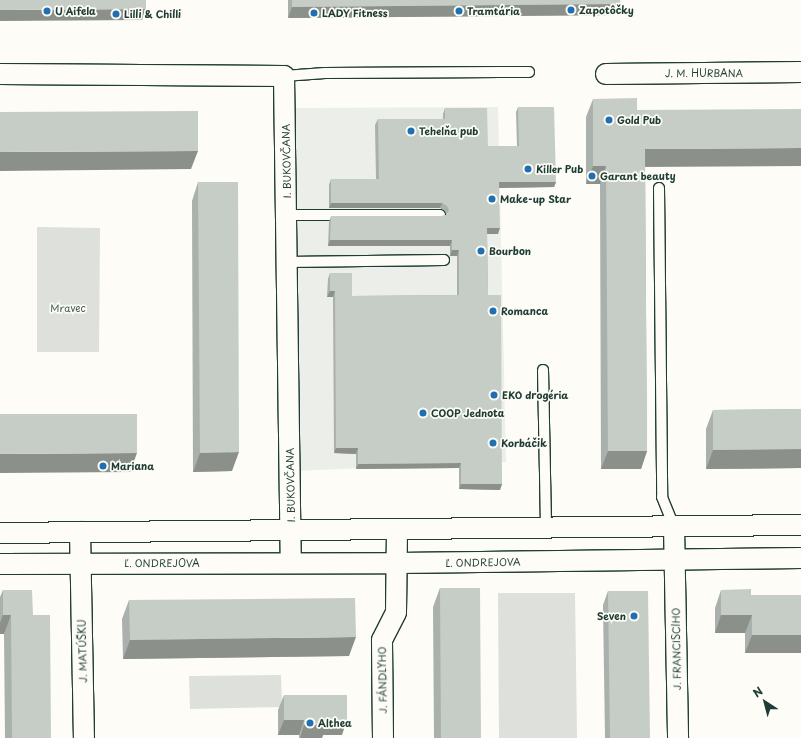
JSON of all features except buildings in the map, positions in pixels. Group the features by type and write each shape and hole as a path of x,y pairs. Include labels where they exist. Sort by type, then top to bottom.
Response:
{"street":[{"name":"J. M. HURBANA","path":"606,74 801,72"},
{"path":"0,74 284,76"},
{"name":"I. BUKOVČANA","path":"284,76 291,530"},
{"path":"0,533 801,525"},
{"path":"674,526 675,560"},
{"name":"J. FÁNDLYHO","path":"383,738 382,640 396,612 397,529"},
{"path":"291,530 291,563"},
{"path":"80,532 80,563"},
{"name":"Ľ. ONDREJOVA","path":"0,564 397,563 801,558"},
{"name":"J. FRANCISCIHO","path":"675,560 678,738"},
{"name":"J. MATÚŠKU","path":"80,563 84,738"}],"lane":[{"path":"284,76 325,73 529,72"},
{"path":"659,188 662,497 674,526"},
{"path":"286,215 440,215"},
{"path":"287,262 444,260"},
{"path":"543,370 546,527"}],"shaded area":[{"path":"498,107 506,462 295,471 293,108"}],"green space":[{"name":"Mravec","path":"37,227 100,228 99,352 37,352"},
{"path":"498,593 575,593 577,738 499,738"},
{"path":"281,675 282,707 190,709 189,676"}],"place":[{"name":"Zapotôčky","path":"571,10"},
{"name":"U Aifela","path":"47,11"},
{"name":"Tramtária","path":"459,11"},
{"name":"LADY Fitness","path":"314,13"},
{"name":"Lilli & Chilli","path":"116,14"},
{"name":"Gold Pub","path":"609,120"},
{"name":"Tehelňa pub","path":"411,131"},
{"name":"Killer Pub","path":"528,169"},
{"name":"Garant beauty","path":"592,176"},
{"name":"Make-up Star","path":"492,199"},
{"name":"Bourbon","path":"481,251"},
{"name":"Romanca","path":"493,311"},
{"name":"EKO drogéria","path":"494,395"},
{"name":"COOP Jednota","path":"423,413"},
{"name":"Korbáčik","path":"493,443"},
{"name":"Mariana","path":"103,466"},
{"name":"Seven","path":"634,616"},
{"name":"Althea","path":"310,723"}]}
